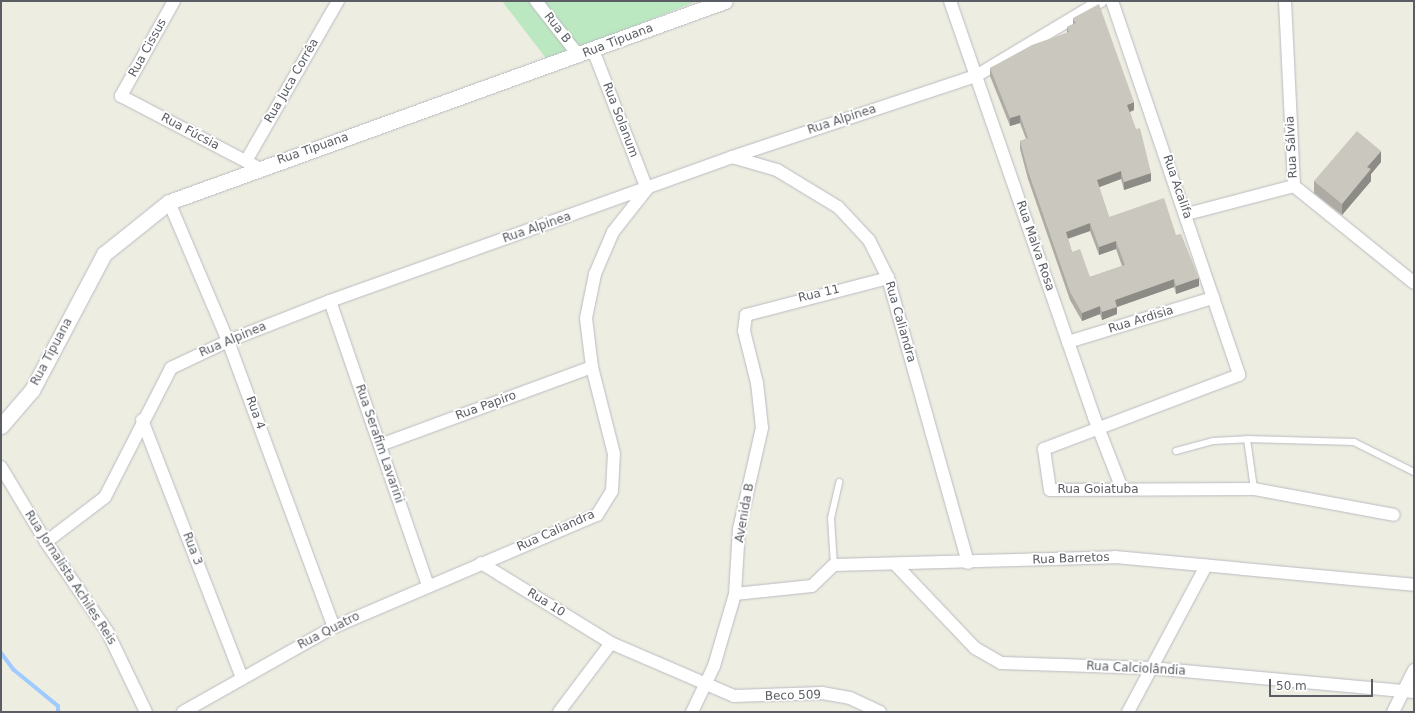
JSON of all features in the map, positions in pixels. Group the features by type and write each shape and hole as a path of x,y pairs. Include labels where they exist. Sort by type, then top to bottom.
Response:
{"street":[{"name":"Rua Cissus","path":"121,96 174,1"},
{"name":"Rua Juca Corrêa","path":"246,161 338,1"},
{"name":"Rua B","path":"536,1 579,56"},
{"name":"Rua Tipuana","path":"1,426 32,390 104,254 169,202 259,168 579,56 725,1"},
{"name":"Rua Malva Rosa","path":"950,1 1097,426 1122,489"},
{"name":"Rua Alpinea","path":"46,542 105,497 142,420 171,368 228,341 330,301 647,189 732,157 976,76 1101,1"},
{"name":"Rua Acalifa","path":"1112,1 1187,214 1239,375"},
{"name":"Rua Sálvia","path":"1285,1 1294,186 1414,283"},
{"name":"Rua Solanum","path":"593,50 647,189"},
{"name":"Rua Fúcsia","path":"121,96 259,168"},
{"name":"Rua Caliandra","path":"732,157 777,170 838,207 869,240 888,278 968,563"},
{"path":"1187,214 1294,186"},
{"name":"Rua Caliandra","path":"481,563 597,516 612,491 614,454 592,367 586,318 594,274 613,232 647,189"},
{"name":"Rua 4","path":"169,202 228,341 334,626"},
{"name":"Rua 11","path":"751,311 888,278"},
{"name":"Rua Ardisia","path":"1068,342 1213,298"},
{"name":"Rua Serafim Lavarini","path":"330,301 428,586"},
{"name":"Avenida B","path":"692,712 705,685 735,594 739,529 762,428 757,384 744,331 744,323 751,311"},
{"name":"Rua Papiro","path":"380,445 592,367"},
{"name":"Rua Goiatuba","path":"1239,375 1097,426 1044,450 1050,490 1254,489 1394,516"},
{"name":"Rua 3","path":"142,420 242,678"},
{"name":"Rua Jornalista Achiles Reis","path":"1,467 46,542 107,631 146,712"},
{"name":"Rua Barretos","path":"834,565 968,563 1115,557 1414,585"},
{"name":"Rua Quatro","path":"183,712 334,626 481,563"},
{"name":"Rua 10","path":"481,563 611,643 705,685"},
{"path":"735,594 812,586 834,565"},
{"name":"Rua Calciolândia","path":"896,565 975,648 1001,663 1151,668 1408,692"},
{"path":"1128,712 1206,566"},
{"path":"559,712 611,643"},
{"path":"1393,712 1408,692 1414,670"},
{"name":"Beco 509","path":"705,685 734,696 822,693 850,698 880,712"}],"lane":[{"path":"1176,451 1213,441 1247,439 1354,442 1414,472"},
{"path":"1247,439 1254,489"},
{"path":"834,565 831,518 839,482"}],"green space":[{"path":"502,1 697,1 548,61"}],"building":[{"path":"1099,4 1134,102 1127,105 1136,129 1140,128 1151,173 1124,182 1121,171 1097,180 1109,217 1164,198 1176,235 1181,234 1199,278 1176,286 1174,279 1115,300 1117,307 1102,312 1100,306 1082,313 1070,292 1028,171 1020,141 1028,138 1020,115 1010,118 990,68 1032,45 1069,32 1067,27 1076,23 1073,18","holes":["1090,223 1099,247 1116,241 1125,265 1090,277 1080,249 1072,252 1066,232"]},
{"path":"1357,131 1381,151 1367,167 1371,169 1342,204 1314,181"}],"waterway":[{"path":"1,653 14,670 58,706 58,712"}]}
